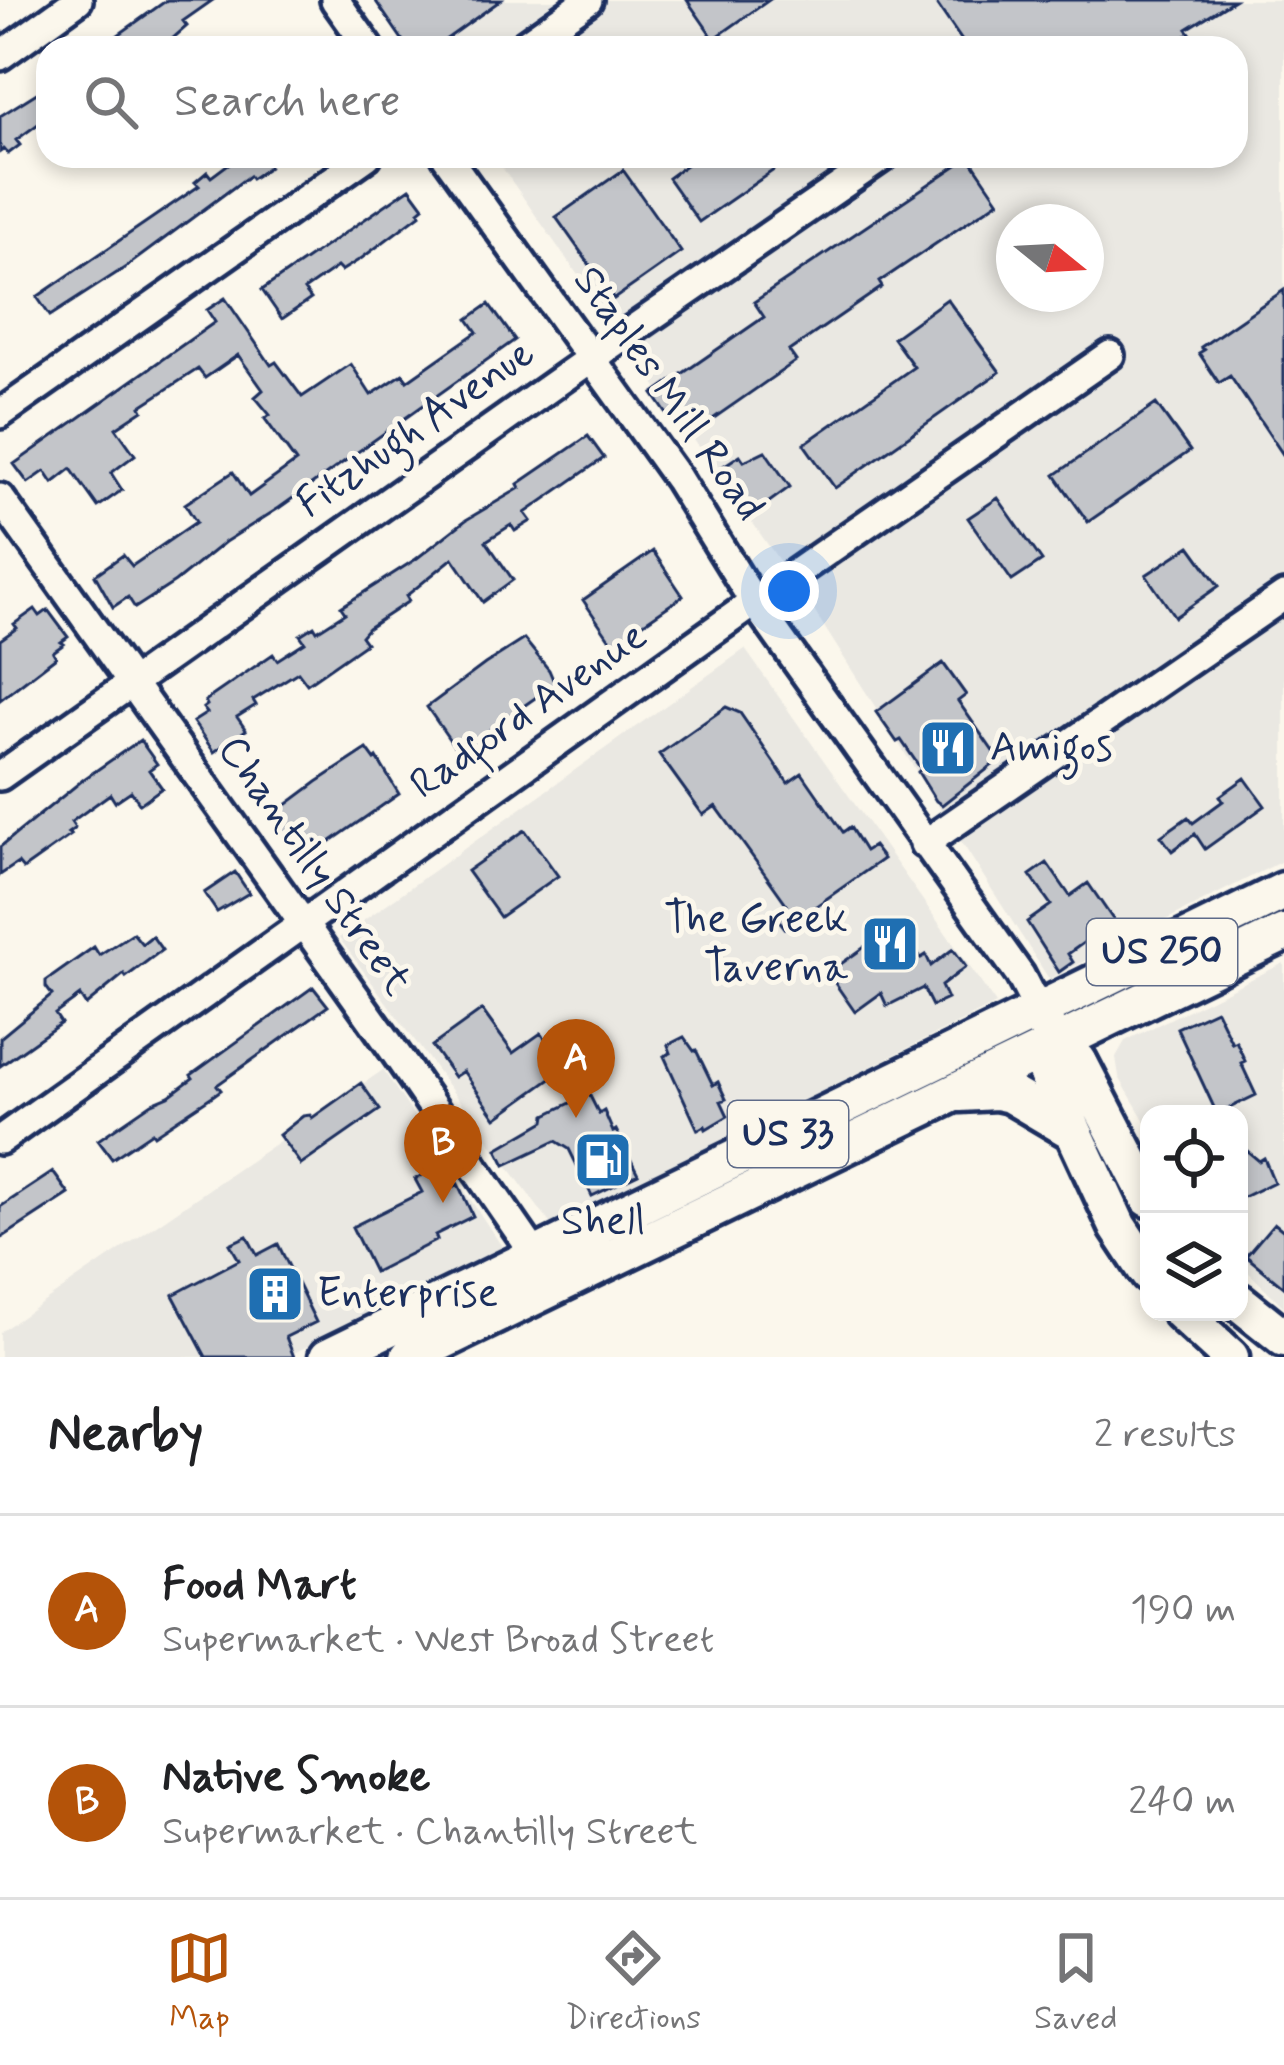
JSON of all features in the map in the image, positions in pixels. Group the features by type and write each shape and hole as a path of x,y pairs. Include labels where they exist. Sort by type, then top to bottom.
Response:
{"main road":[{"name":"US 250","path":"950,1094 1046,1028 1284,891"},
{"name":"US 250","path":"1046,1028 1284,933"},
{"name":"Staples Mill Road","path":"1046,1028 1046,1072 1118,1226 1140,1260"},
{"name":"Staples Mill Road","path":"1046,1028 1078,1061 1140,1181"},
{"name":"US 33","path":"410,1357 546,1271 1046,1028"},
{"name":"US 33","path":"328,1357 546,1271 950,1094 996,1090 1010,1094 1071,1130"},
{"path":"1248,1309 1284,1338"},
{"path":"1190,1321 1229,1357"}],"street":[{"path":"0,56 78,0"},
{"path":"334,0 360,36"},
{"path":"537,36 588,0"},
{"path":"0,414 350,168"},
{"name":"Staples Mill Road","path":"455,168 678,479 754,602 1020,976 1046,1028"},
{"name":"Fitzhugh Avenue","path":"0,776 867,168"},
{"name":"Radford Avenue","path":"0,1140 1109,355"},
{"name":"Chantilly Street","path":"0,498 546,1271"},
{"path":"924,844 1284,596"}],"shaded area":[{"path":"385,0 1284,0 1284,860 1049,979 809,603 502,168 1248,168 1248,36 410,36"},
{"path":"745,649 996,1004 552,1226 339,938"},
{"path":"1284,963 1284,1307 1248,1272 1248,1105 1140,1105 1140,1113 1119,1077 1116,1057 1125,1041"},
{"path":"383,1070 503,1248 286,1357 0,1357 0,1332"}],"building":[{"path":"167,0 213,0 183,21 187,26 176,36 117,36"},
{"path":"375,0 501,0 451,36 400,36"},
{"path":"687,0 769,0 718,36 712,36"},
{"path":"934,0 1234,0 1187,29 1190,33 1185,36 959,36"},
{"path":"36,94 36,126 16,140 20,145 8,154 4,149 0,152 0,116"},
{"path":"223,168 268,168 249,176 126,267 50,316 37,297 199,186 195,182 207,172 211,177"},
{"path":"682,168 777,168 699,222 668,178"},
{"path":"953,168 976,168 999,201 879,282 882,287 789,351 796,361 684,439 653,394 764,317 754,302"},
{"path":"623,170 681,252 614,299 556,217"},
{"path":"410,188 424,207 421,214 362,258 341,271 337,267 304,290 311,299 282,319 262,290"},
{"path":"1284,290 1284,456 1230,376 1219,383 1199,353 1204,350 1201,347"},
{"path":"225,298 271,365 276,362 302,397 351,364 371,395 403,374 407,381 477,332 468,319 489,304 515,340 175,582 135,608 128,597 113,607 95,575 123,555 132,566 196,522 185,504 233,472 249,496 296,462 265,419 270,415 255,397 263,390 238,355 205,378 198,369 141,406 143,410 116,428 135,455 111,473 122,490 98,507 71,469 53,483 45,471 28,483 14,464 215,322 207,310"},
{"path":"947,299 1000,372 835,488 804,444 914,367 893,338"},
{"path":"1156,404 1190,451 1088,522 1055,475"},
{"path":"588,436 604,458 525,513 531,521 515,531 511,525 486,541 513,580 483,602 453,558 406,596 409,601 368,628 361,636 366,643 307,684 298,672 253,700 256,705 237,717 246,730 214,752 193,722 207,713 205,701 273,654 277,660 305,642 300,635 314,626 317,631 345,613 341,607 520,488 518,484"},
{"path":"765,451 790,487 747,518 721,483 729,477 722,467 740,455 744,461"},
{"path":"998,498 1042,561 1012,581 968,518"},
{"path":"1190,546 1219,586 1175,617 1146,575"},
{"path":"653,551 683,596 613,644 583,600"},
{"path":"35,609 40,616 48,610 68,637 53,652 56,657 0,700 0,640"},
{"path":"524,639 555,684 458,752 427,707"},
{"path":"943,663 966,695 958,701 999,760 942,805 901,740 897,742 876,712"},
{"path":"726,707 740,713 788,783 802,773 843,832 850,827 865,851 873,846 883,859 785,928 774,914 787,905 716,806 703,815 659,754"},
{"path":"140,740 157,764 149,770 162,788 140,804 131,791 115,802 110,794 71,822 75,828 71,835 23,869 18,863 0,875 0,847"},
{"path":"367,749 399,794 301,862 270,817"},
{"path":"1245,778 1265,806 1205,849 1195,834 1172,851 1161,836 1188,817 1193,823"},
{"path":"525,830 558,876 500,917 467,871"},
{"path":"1047,863 1070,896 1088,883 1114,921 1068,954 1073,962 1059,972 1027,922 1051,905 1030,875"},
{"path":"235,872 249,893 217,912 204,893"},
{"path":"897,924 931,966 953,949 966,967 941,986 947,999 932,1006 923,988 887,1006 881,993 855,1012 828,973"},
{"path":"133,933 142,944 152,936 162,950 86,1005 80,996 55,1014 61,1023 0,1066 0,1038 52,995 46,981 94,947 99,955"},
{"path":"313,987 328,1006 217,1085 221,1090 214,1095 112,1159 98,1140 169,1096"},
{"path":"482,1010 513,1053 541,1033 566,1068 496,1118 463,1071 454,1077 432,1046"},
{"path":"1216,1010 1232,1043 1236,1041 1256,1095 1235,1105 1213,1105 1177,1028"},
{"path":"684,1037 726,1099 721,1101 728,1116 706,1129 698,1130 664,1056 671,1053 668,1045"},
{"path":"361,1083 380,1110 301,1165 279,1135"},
{"path":"589,1094 599,1114 604,1111 613,1132 616,1130 638,1174 592,1196 569,1149 556,1141 505,1165 497,1149 545,1121 546,1115"},
{"path":"1248,1152 1259,1161 1264,1158 1274,1182 1248,1195"},
{"path":"436,1168 444,1181 450,1177 458,1184 473,1216 374,1272 352,1227 422,1192 415,1179"},
{"path":"53,1172 69,1194 0,1239 0,1207"},
{"path":"1274,1223 1284,1231 1284,1287 1248,1258"},
{"path":"247,1236 257,1255 278,1244 316,1322 286,1337 294,1357 206,1357 173,1295 239,1260 230,1244"}],"place":[{"name":"Amigos","path":"948,748"},
{"name":"The Greek Taverna","path":"890,944"},
{"name":"Food Mart","path":"576,1118"},
{"name":"Shell","path":"603,1160"},
{"name":"Native Smoke","path":"443,1203"},
{"name":"Enterprise","path":"275,1294"}]}
